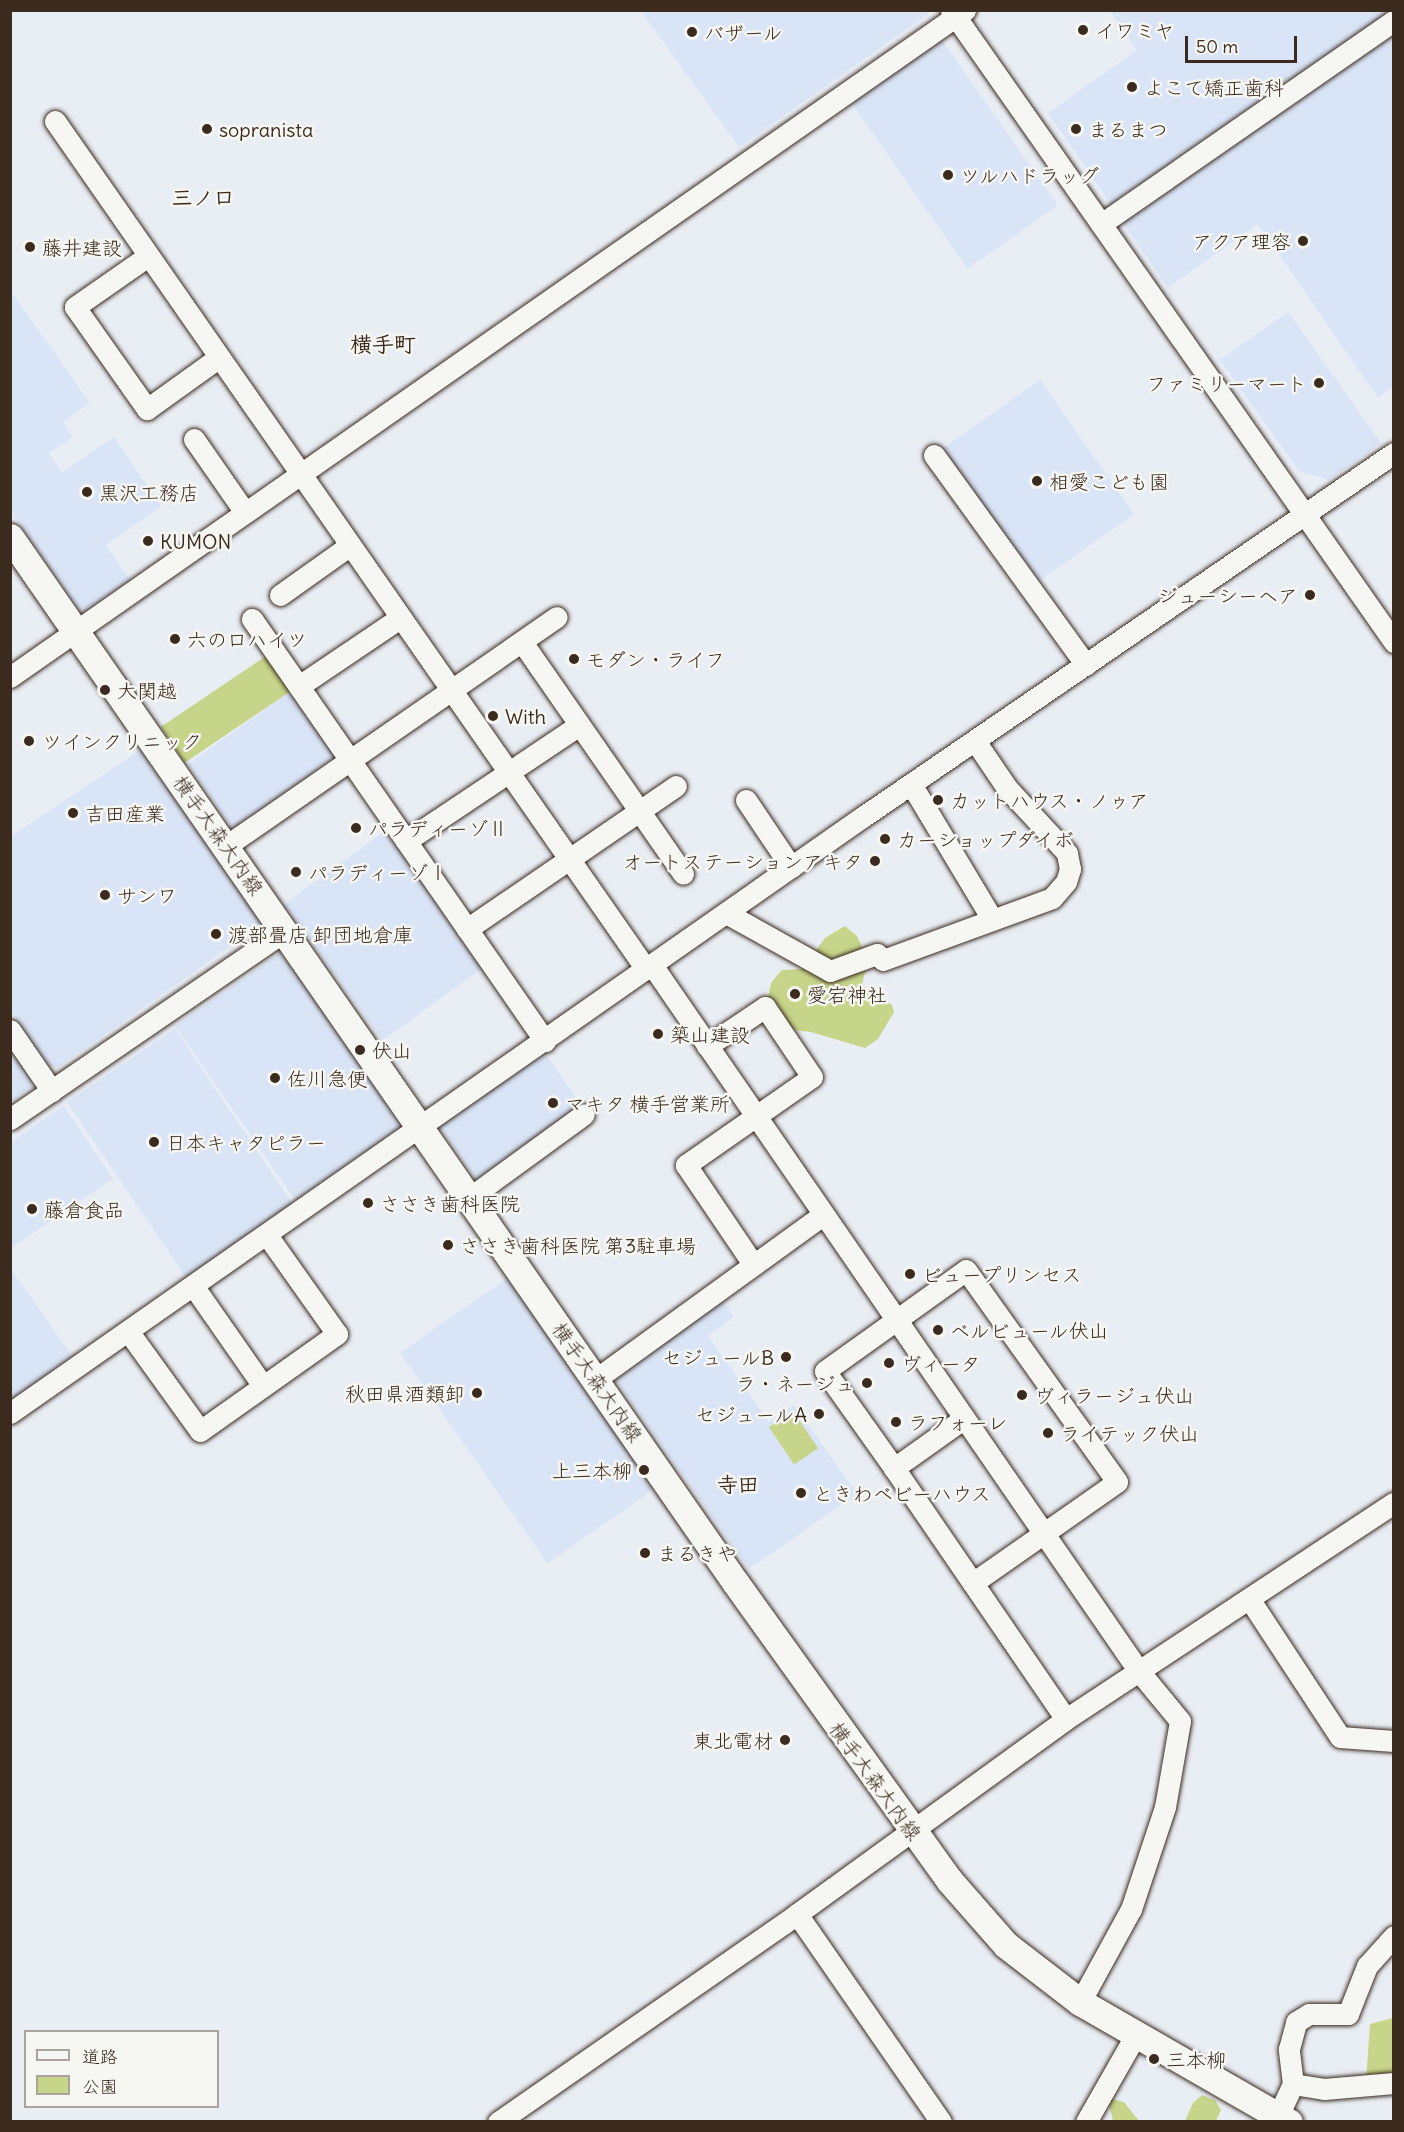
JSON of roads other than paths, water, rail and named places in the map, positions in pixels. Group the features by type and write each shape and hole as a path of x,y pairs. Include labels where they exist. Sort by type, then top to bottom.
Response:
{"main road":[{"name":"横手大森大内線","path":"10,537 286,930 420,1128 911,1831 1006,1945 1080,2002 1135,2036 1284,2119"}],"street":[{"path":"10,677 957,13 1101,224 1394,642"},
{"path":"1101,224 1394,20"},
{"path":"55,121 569,859 707,1046 821,1216 896,1320 1138,1670 1180,1721 1165,1807 1121,1934 1080,2002"},
{"path":"148,256 75,307 147,409 218,358"},
{"path":"194,439 244,511"},
{"path":"10,1413 194,1287 791,867 1306,516 1394,453"},
{"path":"934,455 1086,665"},
{"path":"280,594 349,546"},
{"path":"226,846 557,617"},
{"path":"299,686 400,618"},
{"path":"252,619 545,1041"},
{"path":"522,642 683,874"},
{"path":"406,841 579,725"},
{"path":"726,913 830,971 877,954 883,960 1052,898 1066,882 1070,869 1067,854 1021,805 975,741"},
{"path":"911,784 992,919"},
{"path":"467,929 676,786"},
{"path":"746,800 791,867"},
{"path":"10,1119 286,930"},
{"path":"707,1046 765,1007 812,1077 686,1165 753,1264"},
{"path":"10,1030 52,1091"},
{"path":"469,1198 584,1114"},
{"path":"596,1379 821,1216"},
{"path":"128,1331 200,1431 338,1334 267,1235"},
{"path":"973,1583 1117,1482 966,1270 825,1371 1066,1719"},
{"path":"194,1287 263,1386"},
{"path":"894,1468 963,1419"},
{"path":"498,2121 797,1914 1066,1719 1138,1670 1250,1600 1394,1503"},
{"path":"1250,1600 1340,1737 1394,1741"},
{"path":"797,1914 941,2121"},
{"path":"1284,2119 1293,2084 1289,2049 1296,2022 1309,2014 1348,2014 1367,1965 1394,1936"},
{"path":"1086,2121 1135,2036"},
{"path":"1293,2084 1324,2089 1394,2083"}],"place":[{"name":"イワミヤ","path":"1083,30"},
{"name":"バザール","path":"692,32"},
{"name":"よこて矯正歯科","path":"1132,87"},
{"name":"sopranista","path":"207,129"},
{"name":"まるまつ","path":"1076,129"},
{"name":"ツルハドラッグ","path":"948,175"},
{"name":"アクア理容","path":"1303,241"},
{"name":"藤井建設","path":"30,247"},
{"name":"ファミリーマート","path":"1319,383"},
{"name":"相愛こども園","path":"1037,481"},
{"name":"黒沢工務店","path":"87,492"},
{"name":"KUMON","path":"148,541"},
{"name":"ジューシーヘア","path":"1310,595"},
{"name":"六の口ハイツ","path":"175,639"},
{"name":"モダン・ライフ","path":"574,659"},
{"name":"大関越","path":"105,690"},
{"name":"With","path":"493,716"},
{"name":"ツインクリニック","path":"29,741"},
{"name":"カットハウス・ノゥア","path":"938,800"},
{"name":"吉田産業","path":"73,813"},
{"name":"パラディーゾⅡ","path":"356,828"},
{"name":"カーショップダイボ","path":"885,839"},
{"name":"オートステーションアキタ","path":"875,861"},
{"name":"パラディーゾⅠ","path":"296,872"},
{"name":"サンワ","path":"105,895"},
{"name":"渡部畳店 卸団地倉庫","path":"216,934"},
{"name":"愛宕神社","path":"795,994"},
{"name":"築山建設","path":"658,1034"},
{"name":"伏山","path":"360,1050"},
{"name":"佐川急便","path":"275,1078"},
{"name":"マキタ 横手営業所","path":"553,1103"},
{"name":"日本キャタピラー","path":"154,1142"},
{"name":"ささき歯科医院","path":"368,1203"},
{"name":"藤倉食品","path":"32,1209"},
{"name":"ささき歯科医院 第3駐車場","path":"448,1245"},
{"name":"ビュープリンセス","path":"910,1274"},
{"name":"ベルビュール伏山","path":"938,1330"},
{"name":"セジュールB","path":"786,1357"},
{"name":"ヴィータ","path":"889,1363"},
{"name":"ラ・ネージュ","path":"867,1383"},
{"name":"秋田県酒類卸","path":"477,1393"},
{"name":"ヴィラージュ伏山","path":"1022,1395"},
{"name":"セジュールA","path":"819,1414"},
{"name":"ラフォーレ","path":"896,1422"},
{"name":"ライテック伏山","path":"1048,1433"},
{"name":"上三本柳","path":"644,1470"},
{"name":"ときわベビーハウス","path":"801,1493"},
{"name":"まるきや","path":"645,1553"},
{"name":"東北電材","path":"785,1740"},
{"name":"三本柳","path":"1154,2059"}],"district":[{"name":"三ノ口","path":"203,198"},
{"name":"横手町","path":"383,345"},
{"name":"寺田","path":"738,1485"}]}
